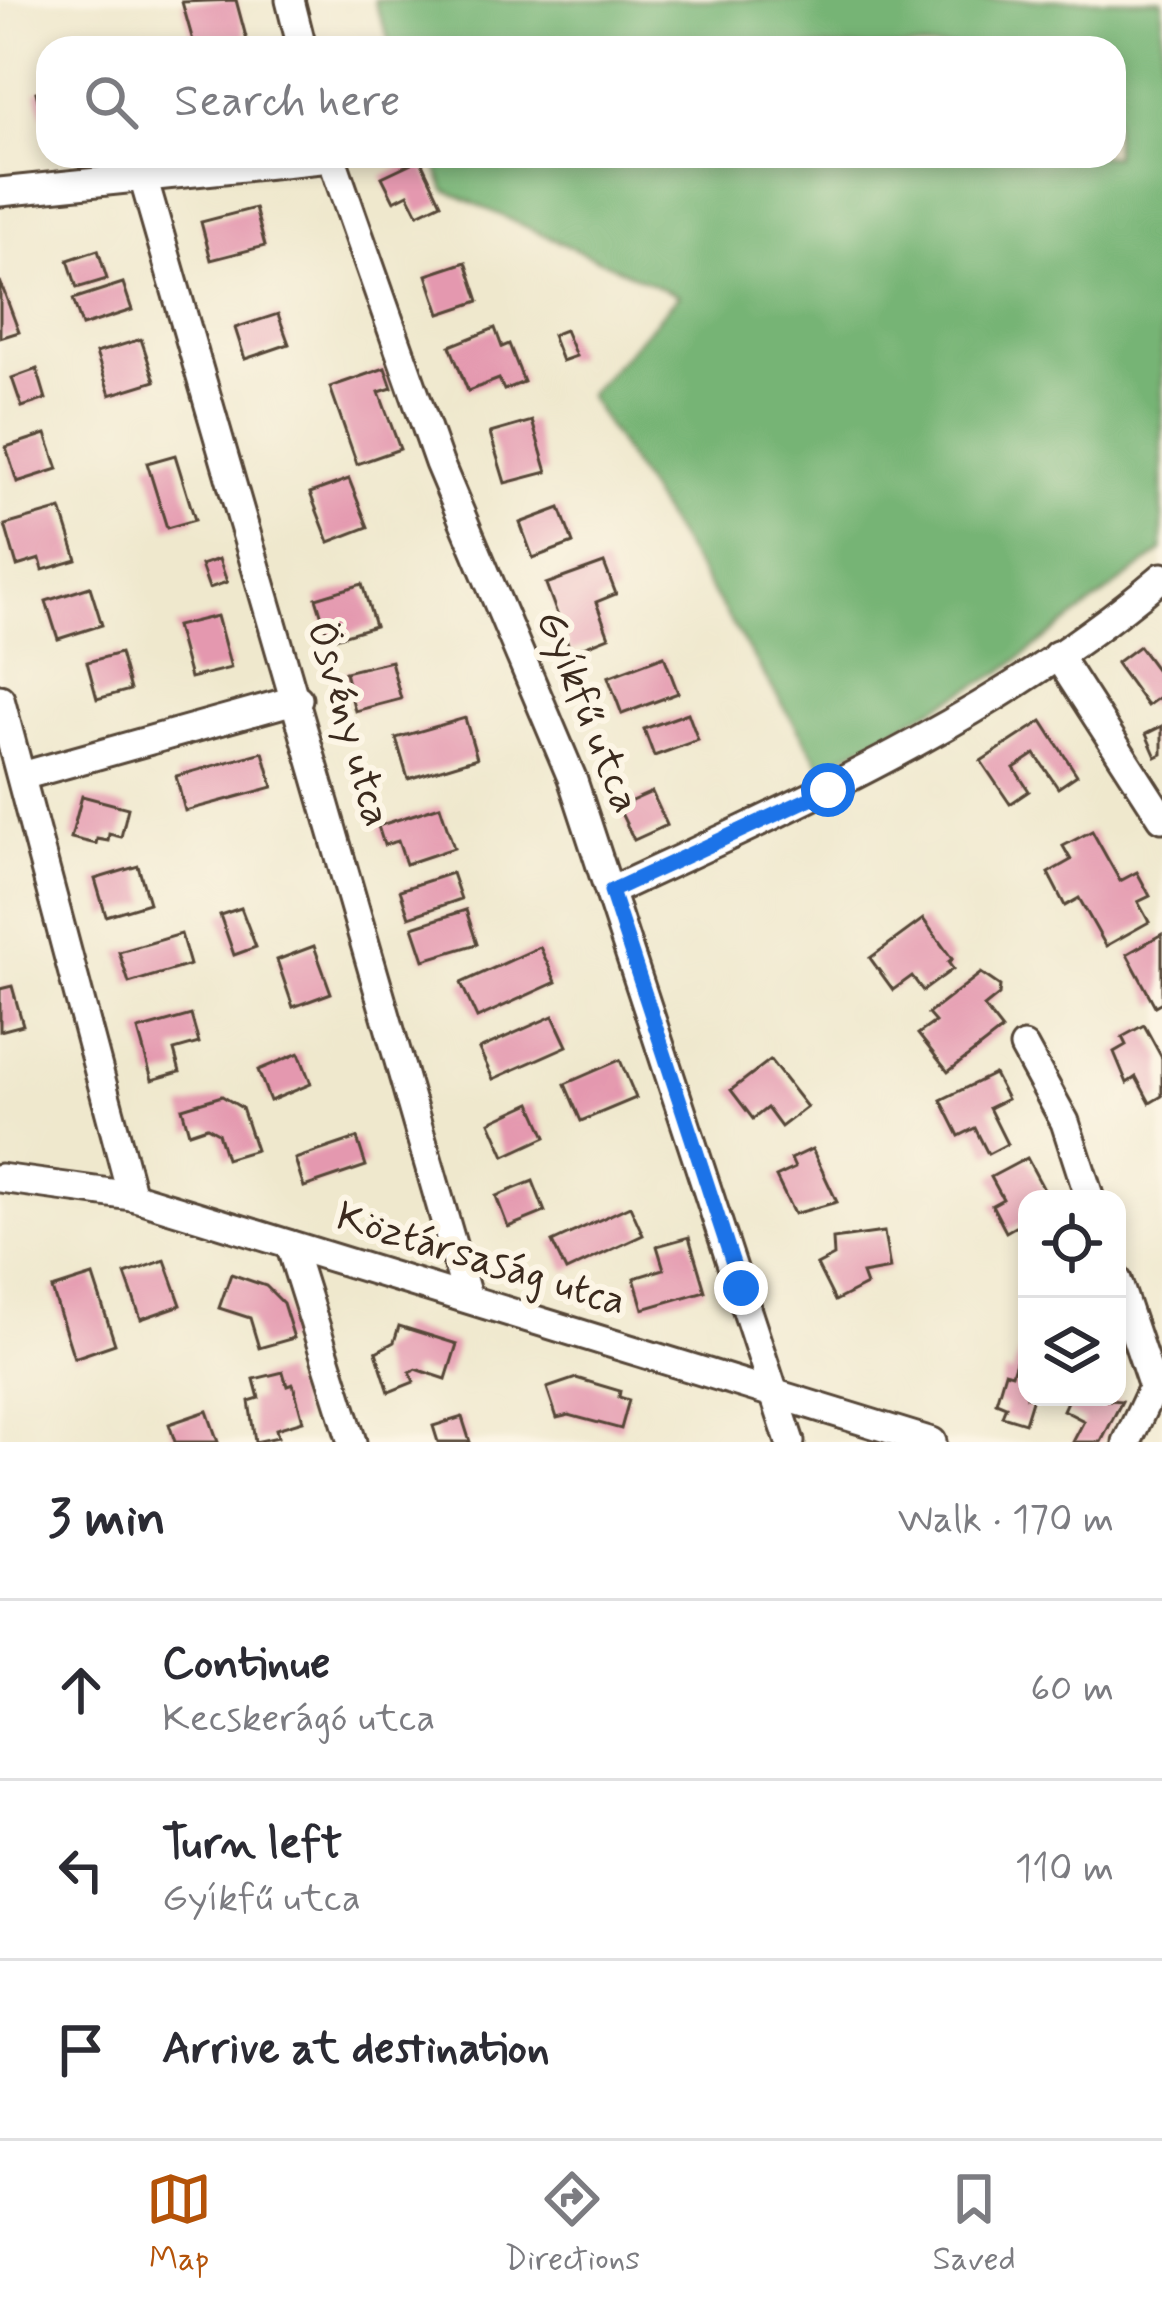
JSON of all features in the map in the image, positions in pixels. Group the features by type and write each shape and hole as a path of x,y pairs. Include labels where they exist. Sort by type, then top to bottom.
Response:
{"street":[{"path":"290,0 299,36"},
{"path":"0,192 228,168"},
{"name":"Gyíkfű utca","path":"335,168 439,463 572,778 790,1442"},
{"name":"Ösvény utca","path":"143,177 298,699 467,1296"},
{"path":"611,891 828,790 966,714 1057,655 1162,577"},
{"path":"1057,655 1162,818"},
{"path":"0,699 133,1196"},
{"path":"22,776 298,699"},
{"path":"1024,1047 1065,1122 1087,1190"},
{"name":"Köztársaság utca","path":"0,1178 133,1196 932,1442"},
{"path":"290,1245 352,1442"},
{"path":"1124,1298 1157,1386 1126,1442"}],"green space":[{"path":"374,0 1162,0 1162,551 1000,673 822,767 588,395 679,296 445,190 437,168 1126,168 1126,36 388,36"}],"building":[{"path":"236,0 246,36 192,36 182,2"},
{"path":"401,168 424,168 441,203 418,214 408,194 394,201 382,177"},
{"path":"255,208 265,246 211,260 201,222"},
{"path":"98,250 107,279 77,288 68,260"},
{"path":"466,262 479,301 440,314 427,275"},
{"path":"0,281 19,332 0,338"},
{"path":"123,283 132,310 82,326 73,299"},
{"path":"278,314 289,344 245,359 235,328"},
{"path":"495,328 502,347 509,344 524,382 504,390 499,379 468,391 450,346"},
{"path":"565,330 576,356 562,361 552,335"},
{"path":"141,339 155,381 110,395 96,353"},
{"path":"385,368 392,388 379,392 400,449 357,464 330,387"},
{"path":"37,369 46,399 22,407 12,378"},
{"path":"532,421 547,472 505,483 490,433"},
{"path":"46,434 58,469 17,482 6,447"},
{"path":"175,455 195,520 167,528 147,463"},
{"path":"349,479 368,527 329,542 310,493"},
{"path":"560,508 573,543 533,558 520,523"},
{"path":"61,509 77,560 43,570 40,559 17,566 5,525"},
{"path":"219,559 227,582 209,588 201,565"},
{"path":"604,563 616,594 596,602 609,637 571,652 546,584"},
{"path":"362,584 375,626 329,640 316,598"},
{"path":"90,587 102,625 58,639 46,601"},
{"path":"217,616 231,668 190,678 176,626"},
{"path":"1139,646 1162,677 1162,695 1147,706 1116,663"},
{"path":"120,653 130,690 97,699 87,662"},
{"path":"664,656 678,693 622,714 608,677"},
{"path":"391,661 401,699 355,711 345,672"},
{"path":"688,713 698,740 654,756 644,729"},
{"path":"465,718 477,758 408,779 396,738"},
{"path":"1042,721 1077,775 1058,788 1035,754 1014,768 1029,791 1010,804 981,761"},
{"path":"1162,726 1162,754 1156,757 1146,734"},
{"path":"263,752 273,787 185,811 176,776"},
{"path":"652,792 667,825 634,840 618,807"},
{"path":"82,796 128,808 121,837 109,834 108,841 97,839 96,844 71,838"},
{"path":"440,806 454,848 406,864 398,841 384,845 378,826"},
{"path":"1092,831 1120,881 1137,872 1150,896 1138,902 1149,922 1106,946 1079,898 1065,906 1048,873 1071,860 1063,846"},
{"path":"138,866 149,903 106,916 95,879"},
{"path":"452,873 461,899 409,917 400,890"},
{"path":"241,908 256,947 234,955 220,915"},
{"path":"466,910 477,944 424,960 413,927"},
{"path":"923,919 952,959 948,962 953,969 923,991 912,976 893,990 870,958"},
{"path":"181,934 190,965 129,983 119,952"},
{"path":"1162,934 1162,1002 1155,1006 1127,954"},
{"path":"314,946 331,993 293,1007 277,960"},
{"path":"540,947 556,982 477,1018 461,983"},
{"path":"981,973 1000,986 999,995 984,1007 1002,1030 948,1072 918,1034 935,1022 928,1014"},
{"path":"12,986 23,1025 0,1031 0,989"},
{"path":"191,1015 199,1043 174,1050 180,1072 152,1080 138,1030"},
{"path":"553,1016 567,1046 493,1079 479,1049"},
{"path":"1144,1025 1162,1058 1162,1096 1150,1103 1136,1077 1127,1083 1114,1052 1126,1045 1122,1037"},
{"path":"299,1053 311,1084 270,1101 258,1070"},
{"path":"620,1060 636,1098 581,1121 565,1084"},
{"path":"770,1060 807,1107 781,1127 767,1108 753,1119 731,1090"},
{"path":"994,1074 1007,1099 989,1108 1007,1144 988,1154 975,1128 959,1136 941,1100"},
{"path":"222,1096 242,1108 256,1150 226,1159 218,1133 207,1127 189,1133 182,1108"},
{"path":"531,1103 546,1137 505,1156 490,1122"},
{"path":"357,1138 366,1166 304,1187 295,1159"},
{"path":"812,1149 837,1202 794,1214 776,1177 795,1168 791,1159"},
{"path":"1027,1158 1044,1190 1018,1190 1018,1225 1006,1232 992,1205 1003,1199 991,1177"},
{"path":"533,1181 545,1212 508,1227 496,1196"},
{"path":"630,1206 643,1235 566,1271 552,1242"},
{"path":"884,1232 890,1269 862,1274 866,1285 835,1301 817,1265 834,1256 833,1239"},
{"path":"689,1237 705,1291 643,1309 634,1278 664,1269 657,1246"},
{"path":"165,1260 181,1305 141,1319 125,1274"},
{"path":"231,1274 266,1286 283,1303 294,1338 259,1348 250,1318 219,1308"},
{"path":"93,1276 115,1344 74,1358 52,1289"},
{"path":"399,1326 457,1344 446,1379 416,1369 410,1372 414,1382 389,1392 376,1352 394,1342"},
{"path":"1018,1355 1018,1406 1030,1406 1025,1423 1002,1416 1006,1406 996,1402 1005,1372 1012,1374"},
{"path":"283,1372 287,1386 293,1384 303,1421 276,1429 278,1437 255,1442 249,1401 259,1398 254,1379"},
{"path":"576,1378 620,1391 619,1397 629,1400 621,1429 569,1415 557,1418 547,1388"},
{"path":"1065,1406 1119,1406 1101,1442 1073,1442 1084,1421 1063,1410"},
{"path":"207,1411 218,1442 175,1442 169,1424"},
{"path":"462,1417 470,1442 438,1442 433,1426"}],"route":[{"path":"741,1288 611,891 828,790"}]}
